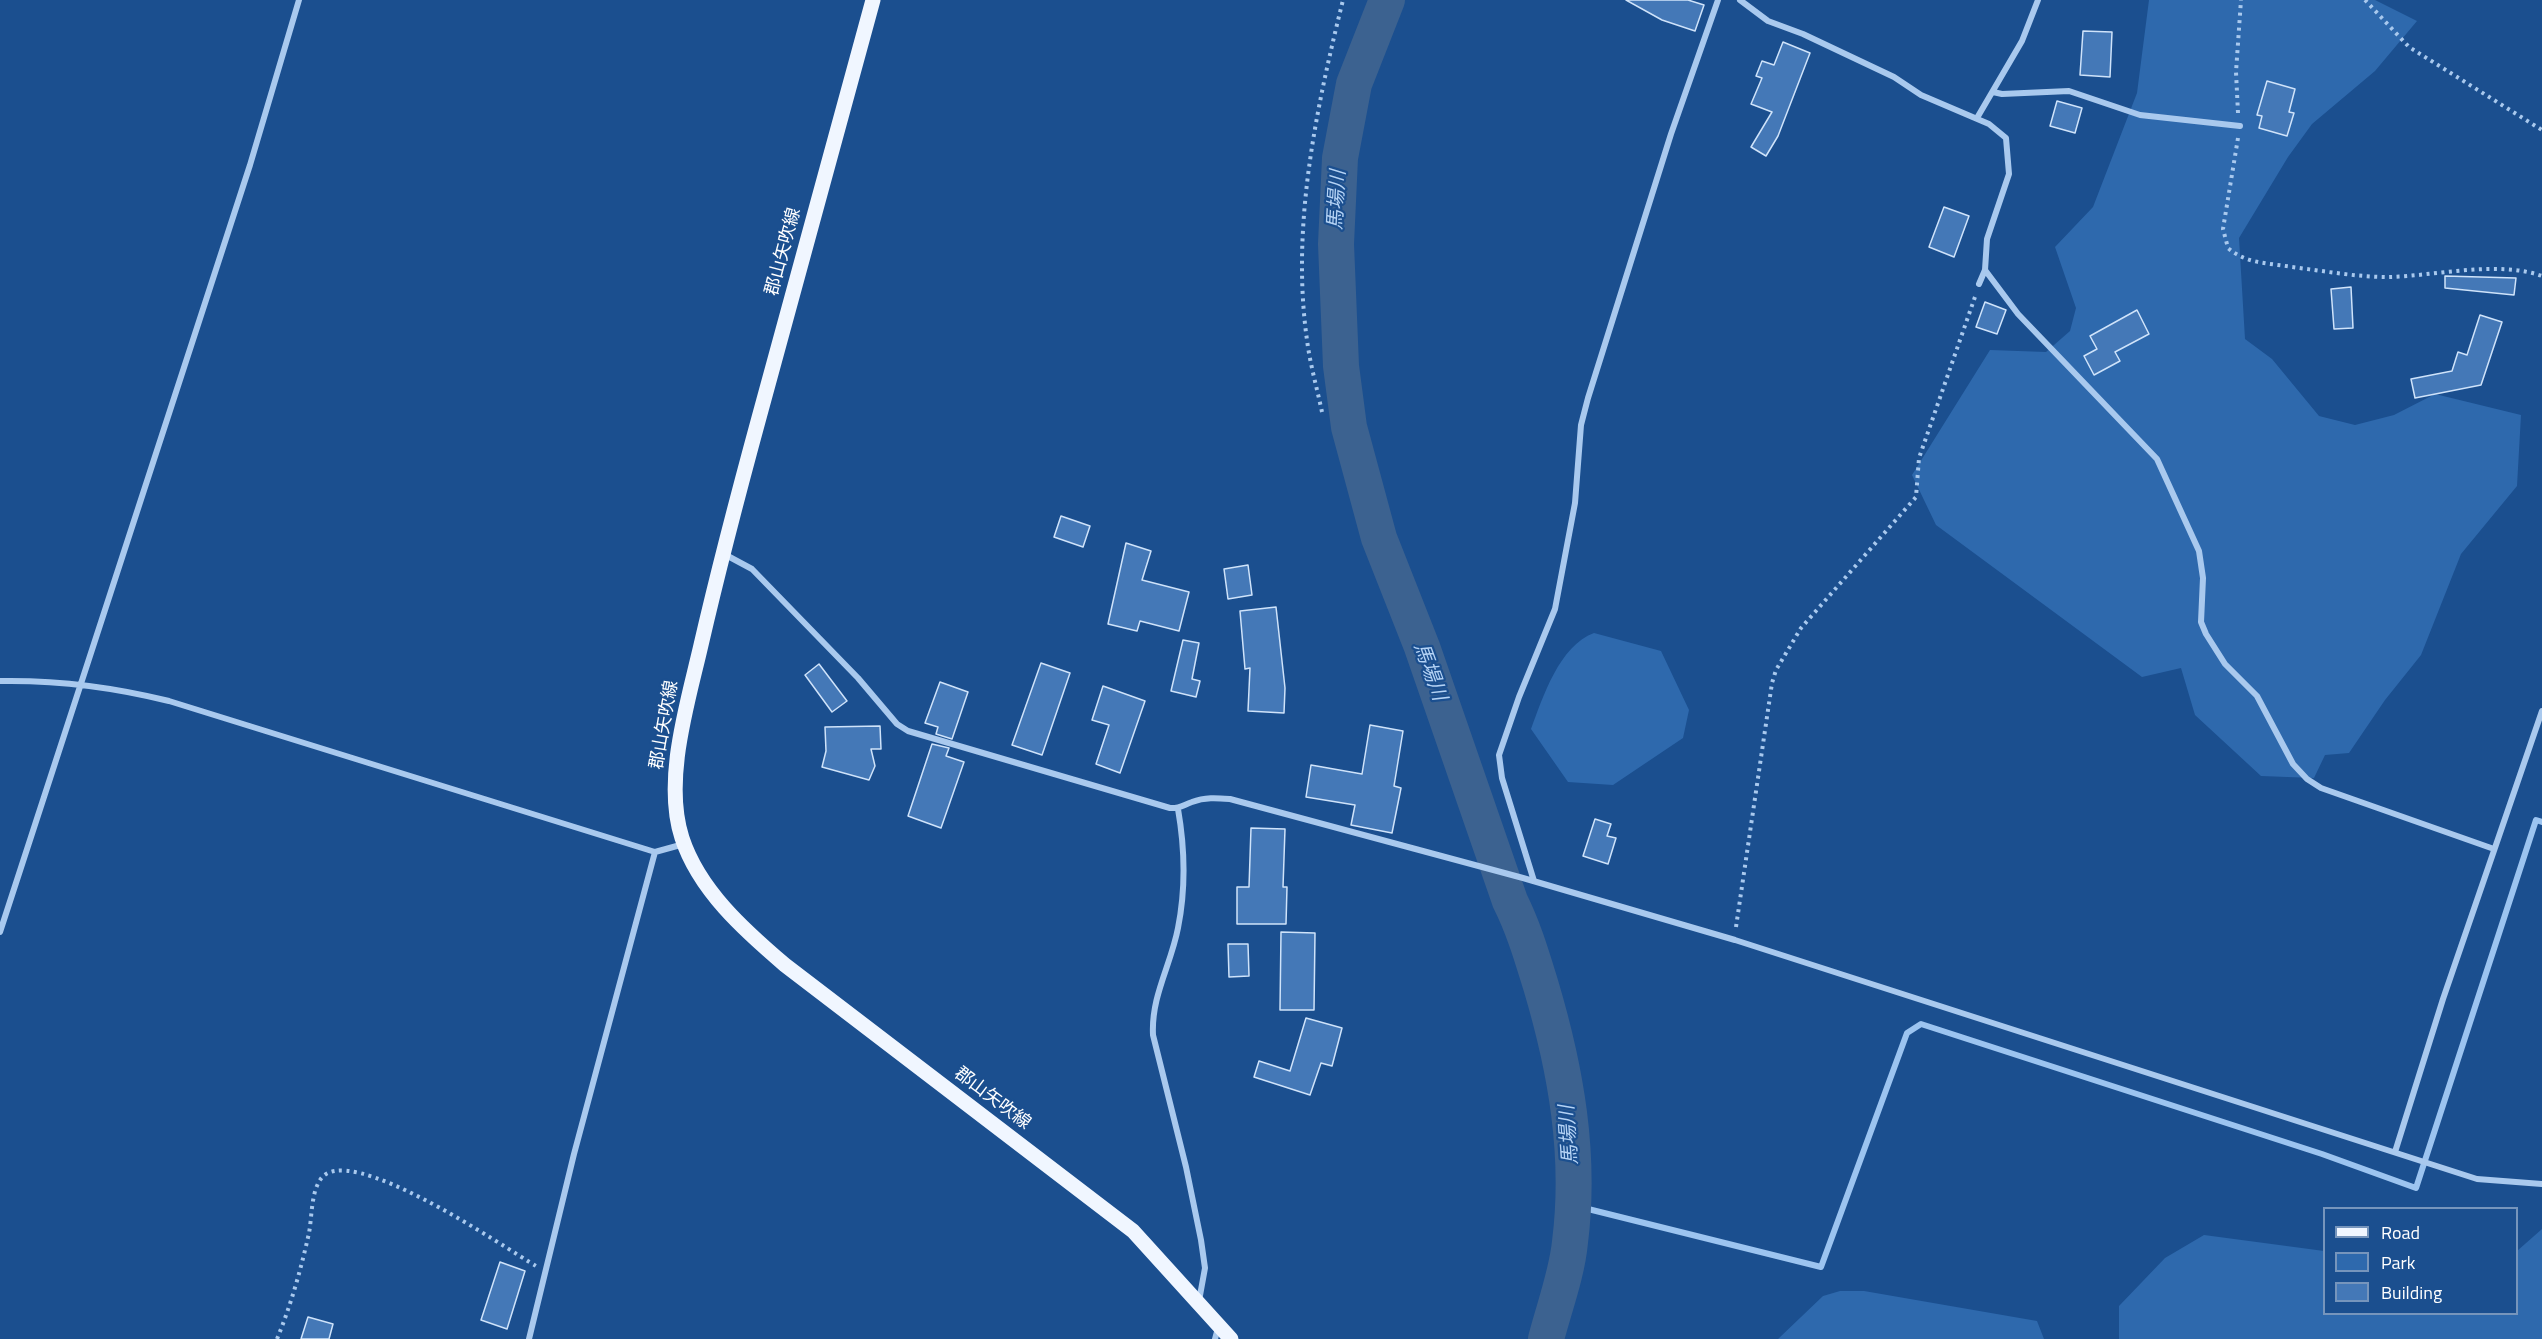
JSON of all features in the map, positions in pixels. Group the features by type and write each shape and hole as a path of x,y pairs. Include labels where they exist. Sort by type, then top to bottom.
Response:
{"main road":[{"name":"郡山矢吹線","path":"873,0 722,553 678,747 675,781 684,843 693,863 716,896 751,936 785,965 1133,1231 1198,1303 1217,1332 1231,1339"}],"street":[{"path":"0,932 250,165 299,0"},
{"path":"1534,881 1502,778 1499,755 1519,697 1555,609 1575,503 1581,425 1594,377 1667,146 1718,0"},
{"path":"1740,0 1768,21 1803,34 1894,77 1921,94 1977,118 2006,138 2009,174 1988,239 1985,270 1979,284"},
{"path":"1977,118 2022,41 2038,0"},
{"path":"1993,92 2002,94 2069,91 2140,115 2240,126"},
{"path":"1985,270 2018,314 2157,459 2199,551 2204,578 2201,622 2206,634 2225,664 2257,696 2293,764 2321,788 2494,849"},
{"path":"722,553 752,569 858,678 897,724 908,731 1178,809 1211,797 1230,799 1482,869 1534,881 1735,940 2477,1179 2542,1184"},
{"path":"0,681 81,683 117,688 169,701 655,852 684,843"},
{"path":"2396,1152 2494,849 2542,711"},
{"path":"1178,809 1185,851 1178,929 1152,1015 1153,1035 1179,1135 1201,1240 1205,1268 1198,1303"},
{"path":"529,1339 544,1271 655,852"}],"path":[{"path":"1322,412 1307,340 1302,267 1310,161 1327,64 1343,0"},
{"path":"2241,0 2236,72 2240,126 2235,169 2223,229 2228,248 2246,260 2368,277 2433,275 2504,268 2527,271 2542,276"},
{"path":"2365,0 2409,47 2542,130"},
{"path":"1735,940 1772,683 1776,670 1801,628 1916,497 1919,458 1979,284"},
{"path":"278,1339 301,1265 315,1194 320,1180 331,1170 346,1169 365,1173 402,1188 544,1271"}],"green space":[{"path":"2149,0 2375,0 2417,21 2375,71 2312,124 2288,157 2239,238 2245,339 2272,359 2319,416 2355,425 2394,415 2435,394 2521,415 2517,486 2461,554 2421,655 2385,700 2349,753 2325,755 2314,778 2261,776 2195,715 2181,668 2142,677 1936,525 1912,475 1990,350 2046,352 2070,331 2076,308 2055,247 2093,207 2137,93"},
{"path":"1594,633 1661,651 1689,710 1683,738 1613,785 1568,782 1531,729 1547,688 1562,661 1571,649"},
{"path":"2542,1229 2542,1339 2119,1339 2119,1306 2165,1258 2204,1235 2323,1251 2323,1315 2518,1315 2518,1250"},
{"path":"1840,1291 1864,1291 2037,1321 2044,1339 1778,1339 1823,1296"}],"building":[{"path":"1626,0 1688,0 1704,5 1695,31 1662,20"},
{"path":"2083,31 2112,32 2110,77 2080,75"},
{"path":"1783,42 1810,53 1778,136 1766,156 1751,147 1772,112 1751,104 1762,78 1756,76 1762,61 1774,65"},
{"path":"2267,81 2295,89 2289,112 2294,113 2287,136 2259,128 2262,116 2257,115"},
{"path":"2057,101 2082,108 2075,133 2050,126"},
{"path":"1944,207 1969,216 1954,257 1929,247"},
{"path":"2445,276 2516,278 2514,295 2445,288"},
{"path":"2351,287 2353,328 2334,329 2331,289"},
{"path":"1985,302 2006,310 1997,334 1976,327"},
{"path":"2137,310 2149,334 2115,352 2120,361 2094,375 2084,356 2097,349 2090,336"},
{"path":"2480,315 2502,322 2481,385 2415,398 2411,379 2452,371 2458,352 2467,355"},
{"path":"1061,516 1090,526 1083,547 1054,537"},
{"path":"1126,543 1151,551 1142,580 1189,592 1179,631 1140,621 1137,631 1108,624"},
{"path":"1248,565 1252,595 1228,599 1224,569"},
{"path":"1276,607 1285,688 1284,713 1248,711 1250,668 1245,669 1240,611"},
{"path":"1183,640 1199,643 1192,679 1200,681 1196,697 1171,691"},
{"path":"1041,663 1070,673 1042,755 1012,745"},
{"path":"819,664 847,701 832,712 805,675"},
{"path":"940,682 968,692 952,739 936,734 938,727 925,723"},
{"path":"1103,686 1145,701 1120,773 1096,764 1109,725 1092,720"},
{"path":"1370,725 1403,731 1394,786 1401,788 1392,833 1351,825 1355,805 1306,797 1311,765 1362,774"},
{"path":"880,726 881,749 871,749 875,766 869,780 822,767 826,751 825,727"},
{"path":"932,744 949,748 946,756 964,762 941,828 908,816"},
{"path":"1595,819 1611,824 1607,836 1616,838 1608,864 1583,856"},
{"path":"1251,828 1285,829 1283,887 1287,887 1286,924 1237,924 1237,887 1249,887"},
{"path":"1281,932 1315,933 1314,1010 1280,1010"},
{"path":"1228,944 1248,944 1249,976 1229,977"},
{"path":"1306,1018 1342,1028 1332,1066 1321,1063 1310,1095 1254,1077 1259,1061 1290,1071"},
{"path":"500,1262 525,1271 507,1329 481,1320"},
{"path":"308,1317 333,1324 329,1339 301,1339"}],"waterway":[{"name":"馬場川","path":"1387,0 1354,84 1340,158 1336,244 1341,366 1349,427 1379,538 1422,647 1510,901 1527,943 1558,1049 1569,1113 1574,1177 1573,1209 1566,1266 1546,1339"},
{"path":"1572,1205 1821,1267 1907,1033 1921,1024 2322,1154 2416,1188 2536,820 2542,822"}]}
